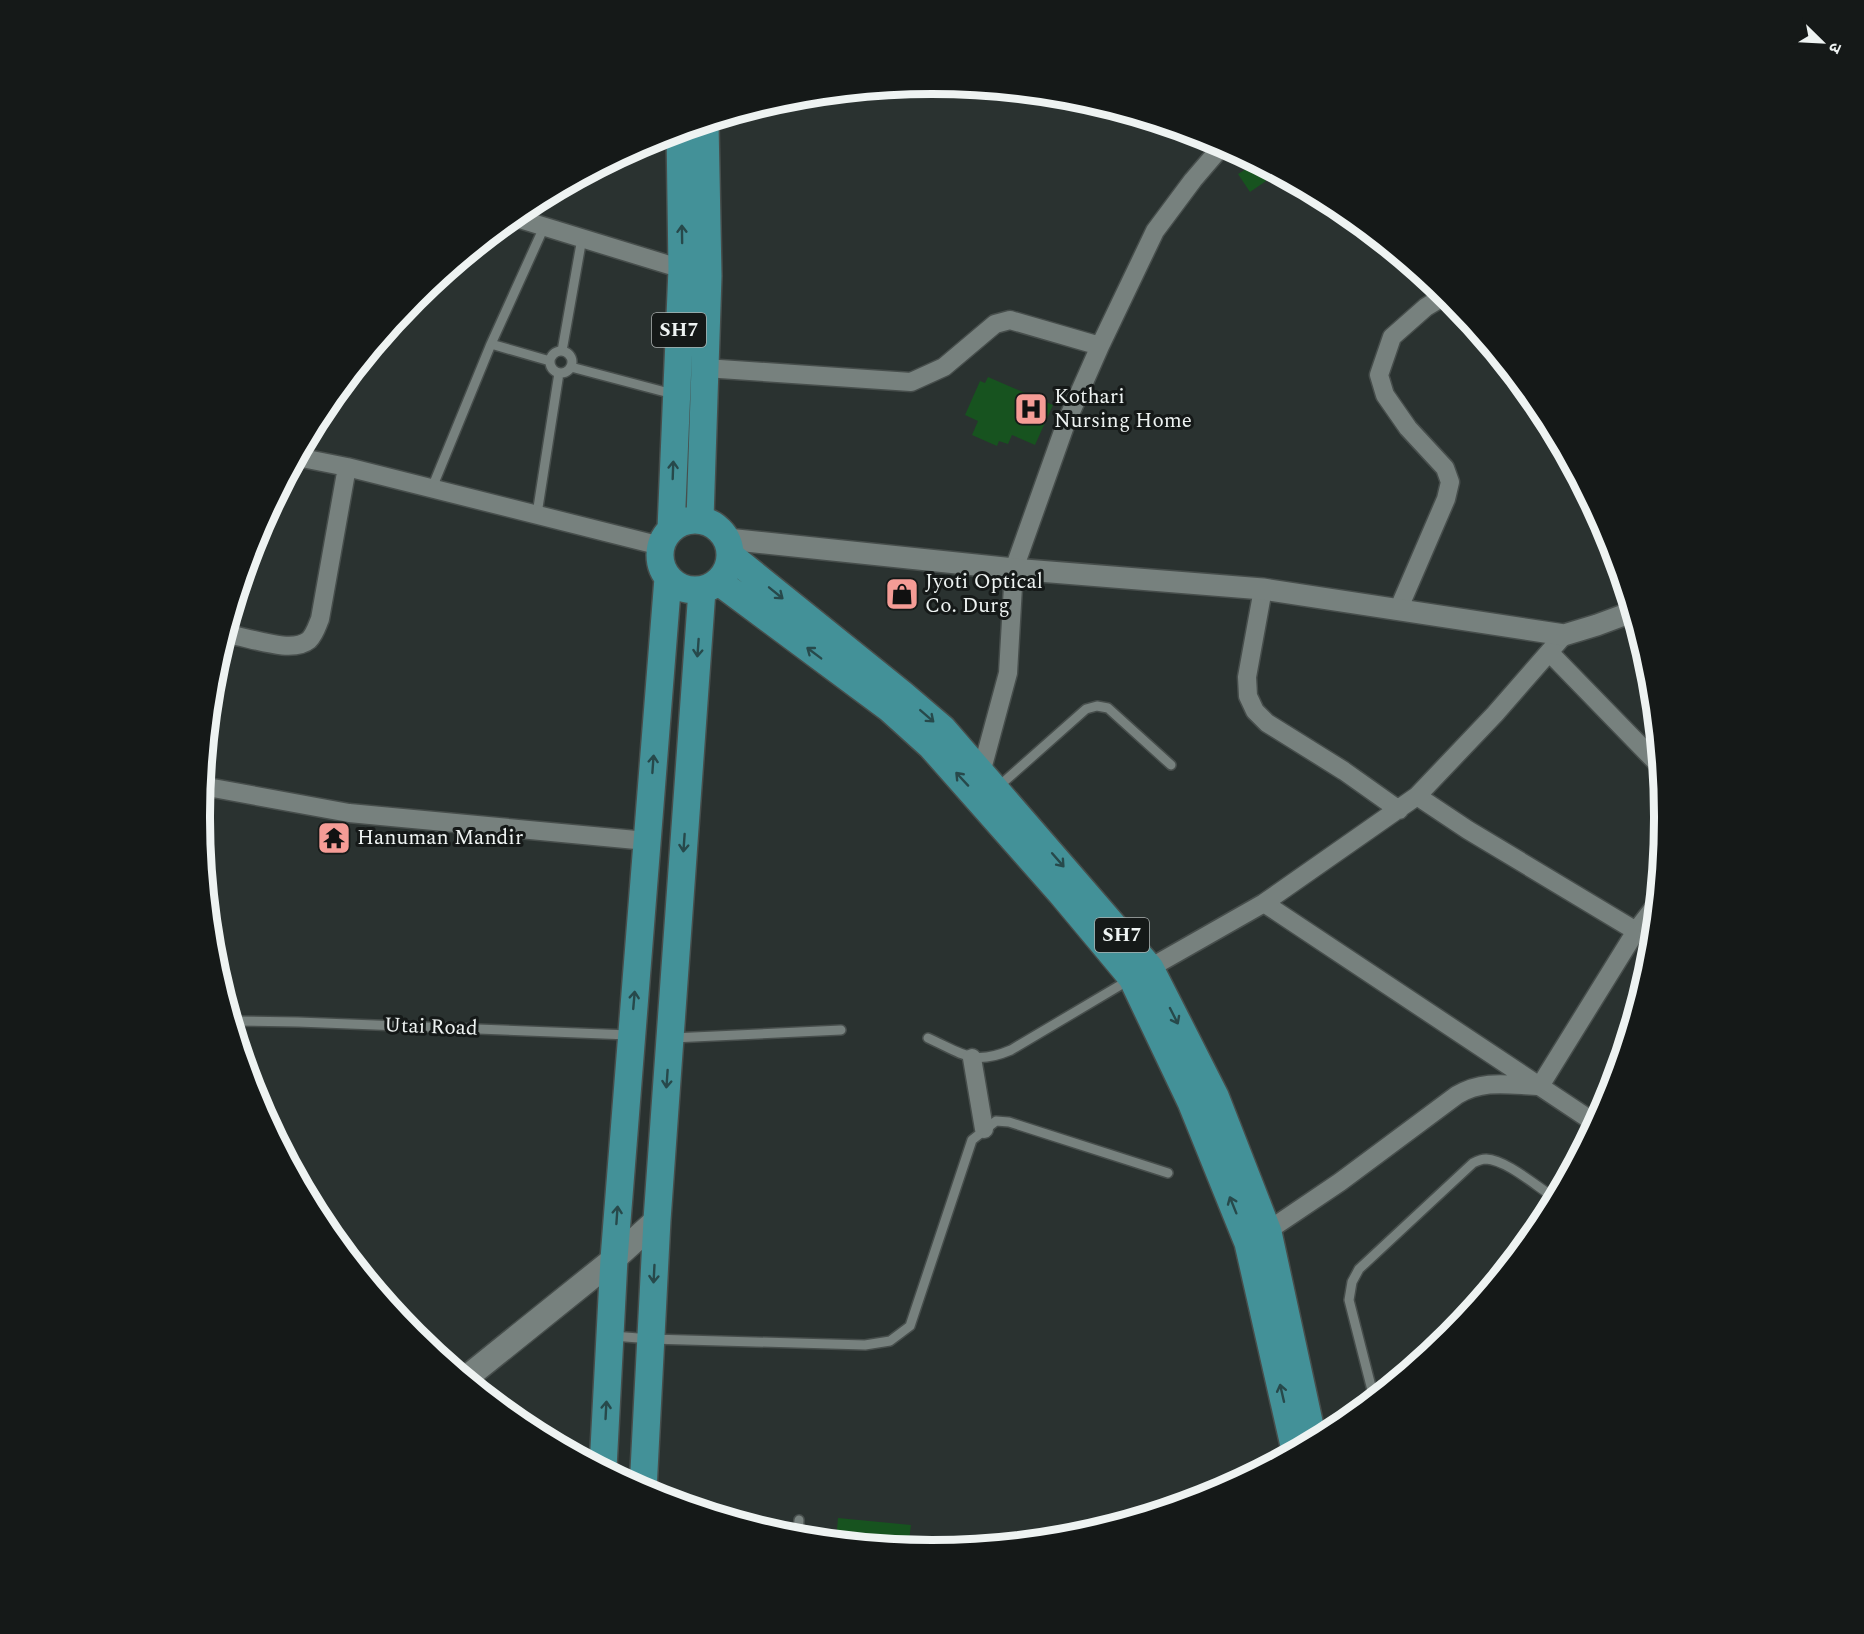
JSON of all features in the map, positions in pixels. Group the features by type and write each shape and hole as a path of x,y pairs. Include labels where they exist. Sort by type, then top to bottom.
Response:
{"main road":[{"name":"SH7","path":"705,131 708,276 700,519 716,526 729,547 935,722 986,788 1141,973 1215,1096 1258,1237 1311,1432"},
{"name":"SH7","path":"680,140 682,269 676,395 666,537 660,562 668,578 683,588 710,586 890,709 931,746 986,788"},
{"path":"666,537 684,520 700,519"},
{"path":"644,1479 657,1220 670,1038 710,586 727,570 729,547"},
{"path":"603,1460 614,1259 668,578"},
{"path":"472,1373 614,1259 657,1220"},
{"name":"SH7","path":"1258,1237 1294,1443"}],"street":[{"path":"986,788 1008,673 1014,569 1066,423 1155,231 1216,153"},
{"path":"524,221 708,276"},
{"path":"1399,608 1446,499 1450,482 1445,468 1408,428 1385,395 1379,375 1392,337 1417,314 1437,301"},
{"path":"705,368 911,382 944,367 995,324 1010,320 1100,346"},
{"path":"305,459 537,514 666,537"},
{"path":"233,635 283,645 298,645 308,641 315,634 320,619 347,467"},
{"path":"729,547 1263,588 1564,635 1625,615"},
{"path":"1263,588 1247,677 1248,696 1255,711 1267,723 1344,771 1399,810"},
{"path":"1141,973 1264,903 1417,796 1495,714 1564,635"},
{"path":"1550,652 1652,757"},
{"path":"211,788 349,813 647,841"},
{"path":"1417,796 1468,830 1636,931"},
{"path":"1264,903 1588,1119"},
{"path":"1540,1086 1647,916"},
{"path":"972,1058 984,1129"},
{"path":"1258,1237 1340,1182 1472,1086 1490,1084 1540,1086"}],"lane":[{"path":"432,488 491,344 544,227"},
{"path":"562,351 582,238"},
{"path":"491,344 550,361"},
{"path":"562,351 570,357 571,367 564,373 560,373 550,367 550,361 556,352 562,351"},
{"path":"571,367 676,395"},
{"path":"537,514 560,373"},
{"path":"986,788 1086,709 1097,706 1108,708 1171,765"},
{"path":"928,1038 972,1058 991,1058 1011,1050 1141,973"},
{"name":"Utai Road","path":"239,1021 631,1035"},
{"path":"670,1038 841,1030"},
{"path":"609,1335 651,1339 865,1345 890,1341 910,1326 972,1140 996,1121 1009,1122 1168,1173"},
{"path":"1372,1390 1349,1300 1352,1282 1359,1269 1473,1163 1483,1159 1494,1160 1505,1165 1548,1194"},
{"path":"799,1520 799,1527"}],"building":[{"path":"1249,167 1261,174 1266,181 1250,192 1238,174"},
{"path":"988,377 1053,405 1035,445 1012,435 1008,444 999,441 997,446 972,435 978,421 965,415 980,381 985,383"},
{"path":"838,1518 911,1525 909,1539 837,1533"}],"place":[{"name":"Kothari Nursing Home","path":"1031,409"},
{"name":"Jyoti Optical Co. Durg","path":"902,594"},
{"name":"Hanuman Mandir","path":"334,838"}]}
